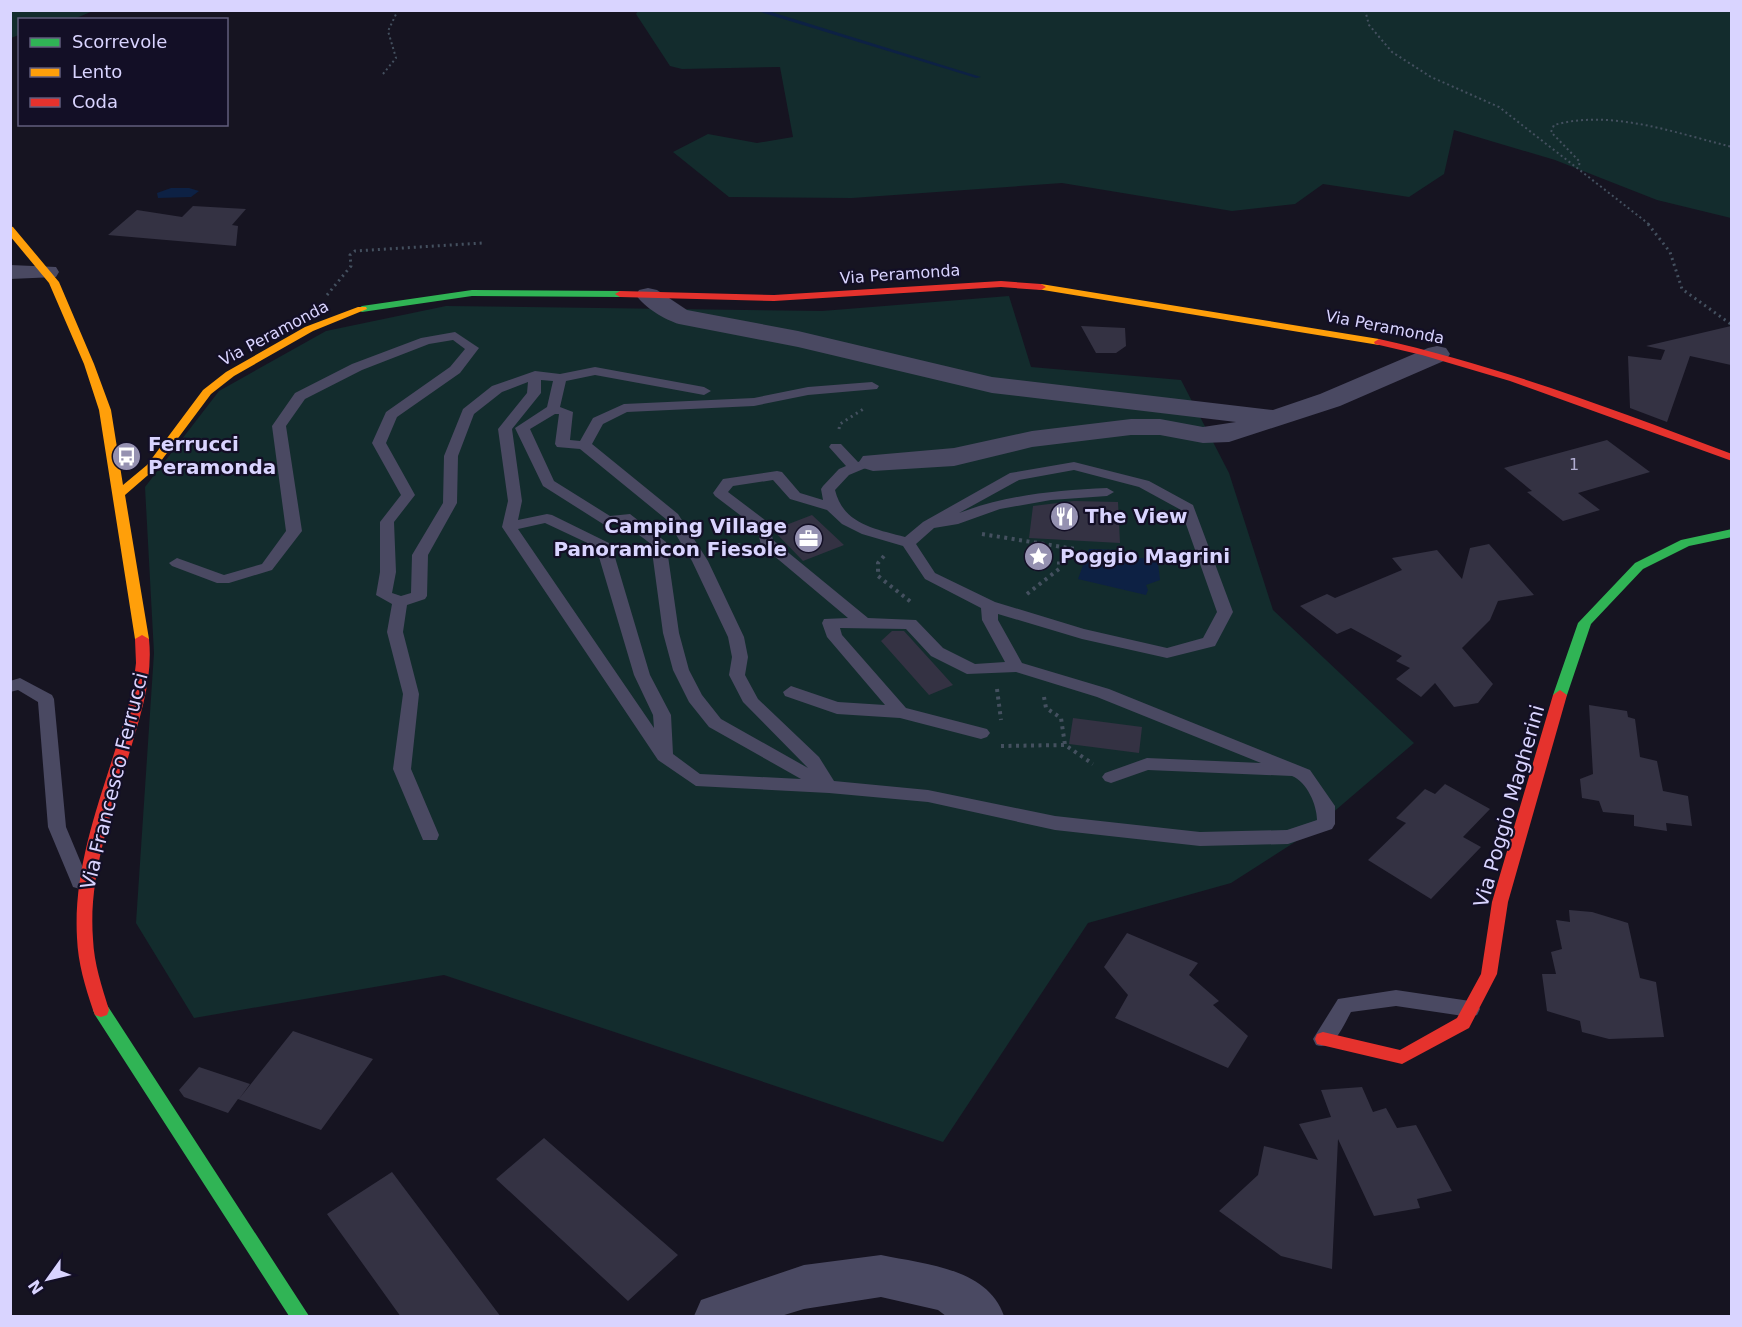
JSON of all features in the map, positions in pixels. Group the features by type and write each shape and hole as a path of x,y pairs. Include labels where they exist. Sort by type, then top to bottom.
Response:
{"street":[{"name":"Via Francesco Ferrucci","path":"10,229 46,272 60,294 105,410 144,651 143,675 88,873 83,945 88,974 101,1009 300,1317"},
{"path":"10,272 46,272"},
{"name":"Via Peramonda","path":"118,495 151,467 207,392 261,356 335,318 389,303 472,293 559,292 774,298 1017,284 1350,336 1437,354 1495,371 1731,458"},
{"path":"648,295 679,316 798,339 992,385 1278,419"},
{"path":"864,464 954,457 1032,439 1131,427 1160,427 1218,436 1278,419 1368,385 1437,354"},
{"name":"Via Poggio Magherini","path":"1323,1039 1402,1057 1462,1023 1489,974 1500,902 1563,686 1585,623 1639,566 1685,543 1731,533"},
{"path":"718,1317 804,1287 880,1276 965,1308"}],"lane":[{"path":"177,563 223,580 267,567 294,531 279,426 300,396 357,367 426,341 455,336 472,348 455,370 391,415 379,443 408,495 387,522 388,572 384,595 400,602 419,596 420,555 450,503 451,456 468,412 497,389 535,375 560,378 595,371 704,391"},
{"path":"535,375 534,393 505,429 515,501 509,527 664,756 696,780 829,787 928,796 1055,823 1200,839 1288,837 1326,824 1326,806 1304,774 1300,772 1103,693 1016,667 973,670 937,652 910,624 830,623 835,637 900,712"},
{"path":"553,409 560,378"},
{"path":"584,445 598,421 624,408 754,402 808,391 872,386"},
{"path":"553,409 566,412 562,444 584,445 673,517 700,561 736,638 740,657 736,675 751,702 813,760 829,787 715,723 695,698 681,670 671,633 658,542 625,517 608,521 548,483 522,428 553,409"},
{"path":"836,447 864,464"},
{"path":"832,507 828,489 844,472 864,464"},
{"path":"864,623 766,542 764,526 720,493 728,482 777,475 795,496 832,507 857,527 908,543 930,576 998,608 1082,634 1167,653 1209,642 1225,612 1188,508 1144,484 1074,466 1014,476 928,525 908,543"},
{"path":"928,525 958,521 993,506 1033,497 1107,492"},
{"path":"509,527 547,518 603,544 633,638 642,675 662,715 664,756"},
{"path":"400,602 395,632 411,694 402,769 430,835"},
{"path":"998,608 990,620 1016,667"},
{"path":"10,687 20,684 46,699 57,827 85,894"},
{"path":"791,692 837,708 900,712 981,733"},
{"path":"1111,777 1147,764 1300,772"},
{"path":"1323,1039 1345,1005 1396,998 1470,1009"}],"path":[{"path":"383,75 396,58 396,52 388,41 387,35 398,10"},
{"path":"1365,10 1369,25 1392,52 1431,77 1499,106 1579,165 1657,232 1670,252 1682,289 1731,325"},
{"path":"1579,165 1580,162 1576,155 1551,132 1554,124 1581,118 1603,120 1731,147"},
{"path":"326,297 351,266 350,255 355,251 482,243"},
{"path":"836,447 840,424 870,404 872,386"},
{"path":"944,523 985,534 1075,549 1059,561 1059,569 998,608"},
{"path":"887,554 878,563 878,576 917,608 910,624"},
{"path":"994,669 1002,724"},
{"path":"1011,748 1065,745 1061,718"}],"green space":[{"path":"11,10 93,10 76,18 18,18 18,35 11,38"},
{"path":"638,11 1731,11 1731,218 1657,200 1555,160 1454,130 1444,174 1409,197 1323,184 1295,204 1232,211 1062,183 852,198 729,197 673,152 708,134 757,143 793,137 780,67 682,69 670,66 636,14"},
{"path":"1009,296 1031,367 1181,380 1229,473 1273,610 1414,743 1309,833 1231,883 1088,923 943,1142 444,975 194,1018 136,923 154,653 145,487 219,391 326,331 446,306 822,311"}],"water":[{"path":"171,188 189,188 199,191 191,197 158,198 157,193"},
{"path":"1089,549 1119,550 1129,558 1147,558 1158,563 1160,580 1146,585 1148,590 1146,595 1078,579"}],"building":[{"path":"193,206 246,209 232,225 238,226 236,246 108,235 137,210 182,217"},
{"path":"1081,326 1125,328 1126,346 1116,353 1096,353"},
{"path":"1731,326 1731,365 1690,356 1667,422 1630,408 1628,356 1661,360 1665,350 1646,346"},
{"path":"1607,440 1650,472 1578,493 1600,510 1563,521 1527,492 1532,491 1504,468"},
{"name":"The View","path":"1074,501 1118,502 1120,543 1029,538 1033,506"},
{"name":"Camping Village Panoramicon Fiesole","path":"812,515 844,545 803,561 773,530"},
{"path":"1489,544 1534,595 1498,601 1490,620 1462,648 1493,684 1478,703 1454,707 1435,683 1421,697 1396,679 1410,668 1396,661 1402,656 1351,628 1337,634 1300,606 1327,594 1335,598 1402,570 1392,558 1437,550 1462,579 1470,548"},
{"path":"892,631 904,631 953,685 929,695 881,641"},
{"path":"1589,705 1627,711 1628,717 1635,719 1640,757 1657,761 1663,791 1688,796 1692,826 1666,823 1667,831 1634,826 1634,815 1603,812 1599,801 1582,798 1580,779 1593,774"},
{"path":"1073,718 1142,727 1139,753 1069,744"},
{"path":"1445,784 1490,809 1463,837 1481,847 1431,899 1368,860 1406,823 1396,818 1425,789 1435,794"},
{"path":"1569,910 1592,912 1628,923 1640,978 1656,982 1664,1037 1609,1039 1582,1032 1580,1021 1547,1011 1542,974 1556,974 1551,952 1562,949 1556,920 1570,922"},
{"path":"1127,933 1198,963 1189,975 1219,1001 1213,1005 1248,1036 1228,1068 1115,1018 1128,995 1104,967"},
{"path":"293,1031 373,1059 321,1130 238,1099 228,1113 184,1097 179,1090 199,1067 250,1084 239,1099"},
{"path":"1362,1087 1373,1112 1386,1108 1397,1128 1416,1125 1452,1191 1417,1199 1420,1208 1374,1216 1338,1139 1332,1269 1281,1256 1219,1211 1258,1175 1264,1146 1318,1160 1299,1124 1331,1117 1321,1090"},
{"path":"544,1138 678,1255 628,1301 496,1179"},
{"path":"392,1172 501,1317 401,1317 327,1214"}],"waterway":[{"path":"757,10 978,77"}],"traffic: fast":[{"path":"362,309 472,293 620,294"},
{"path":"1560,695 1585,623 1639,566 1685,543 1732,533"},
{"path":"101,1010 300,1316"}],"traffic: slow":[{"path":"10,229 54,282 89,364 105,410 142,639"},
{"path":"1041,287 1379,342"},
{"path":"118,495 151,467 207,392 230,374 309,329 362,309"}],"traffic: jam":[{"path":"620,294 774,298 1001,284 1041,287"},
{"path":"1379,342 1424,352 1514,378 1732,458"},
{"path":"101,1010 90,974 85,939 85,905 89,871 97,837 140,687 143,663 142,639"},
{"path":"1323,1039 1402,1057 1463,1023 1489,974 1500,902 1560,695"}],"place":[{"name":"Ferrucci Peramonda","path":"127,456"},
{"name":"The View","path":"1064,516"},
{"name":"Camping Village Panoramicon Fiesole","path":"808,538"},
{"name":"Poggio Magrini","path":"1039,556"}]}
